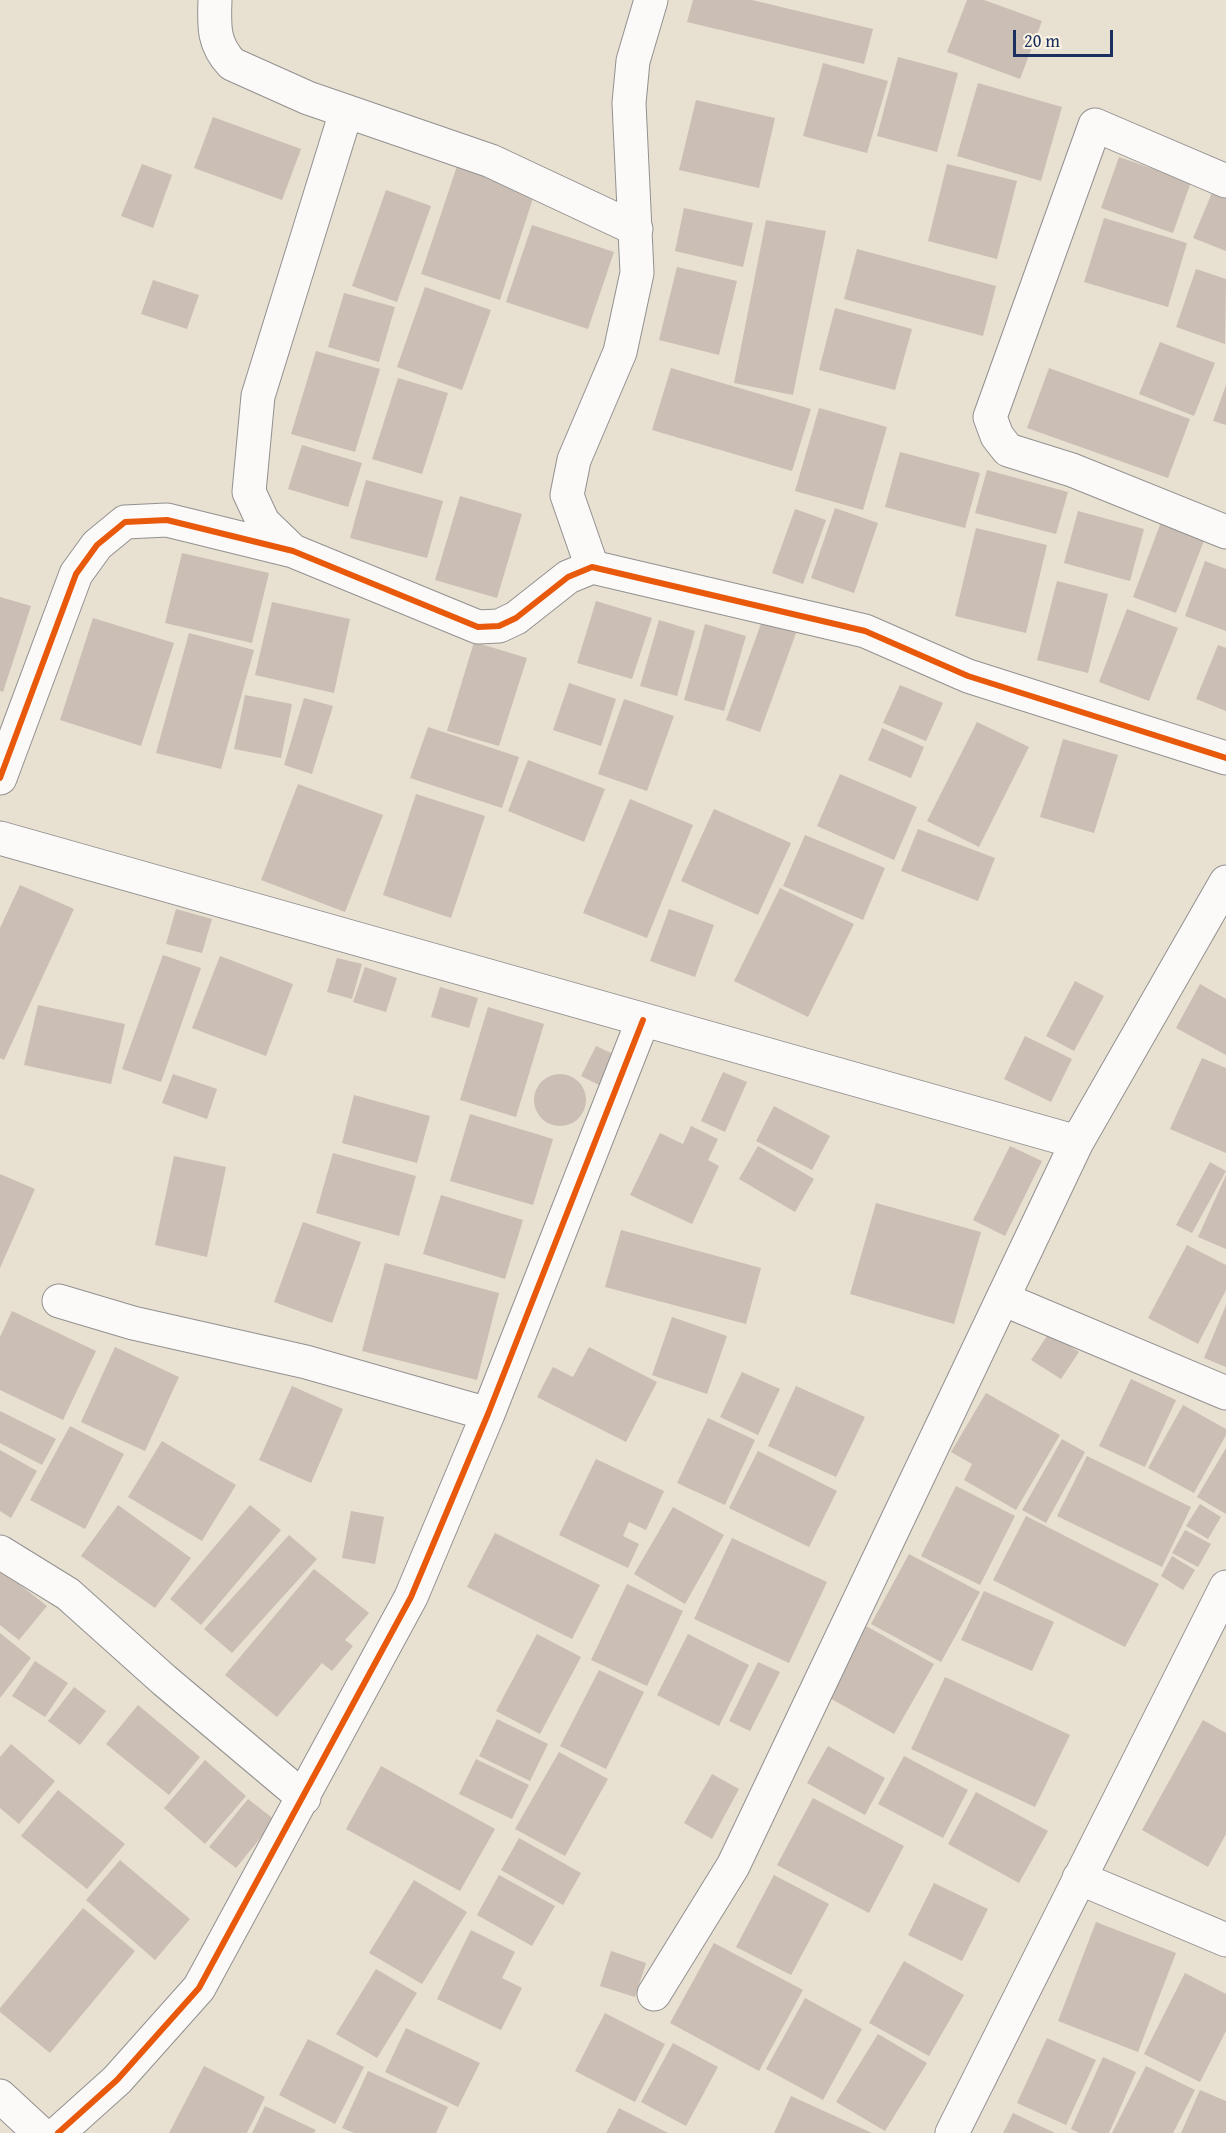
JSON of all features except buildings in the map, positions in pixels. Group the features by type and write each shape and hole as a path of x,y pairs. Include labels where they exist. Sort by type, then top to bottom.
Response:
{"street":[{"path":"215,0 214,37 223,54 232,64 308,98 491,161 636,229"},
{"path":"592,567 567,495 574,460 620,352 637,273 629,103 633,62 651,0"},
{"path":"293,551 263,522 249,492 258,396 346,112"},
{"path":"1226,181 1095,125 990,417 997,436 1008,450 1071,470 1226,532"},
{"path":"0,778 76,574 97,545 125,522 167,520 293,551 478,627 499,626 516,618 568,577 592,567 865,631 968,676 1226,758"},
{"path":"0,838 1077,1142"},
{"path":"654,1994 733,1866 1077,1142 1226,882"},
{"path":"58,2133 117,2080 199,1988 411,1597 488,1414 643,1020"},
{"path":"1003,1299 1226,1393"},
{"path":"59,1301 133,1323 306,1362 488,1414"},
{"path":"0,1552 69,1594 164,1680 304,1798"},
{"path":"952,2133 1226,1587"},
{"path":"1079,1878 1226,1940"},
{"path":"0,2096 40,2133"}],"cycle path":[{"path":"0,778 76,574 97,545 125,522 167,520 293,551 478,627 499,626 516,618 568,577 592,567 865,631 968,676 1226,758"},
{"path":"58,2133 117,2080 199,1988 411,1597 488,1414 643,1020"}]}
